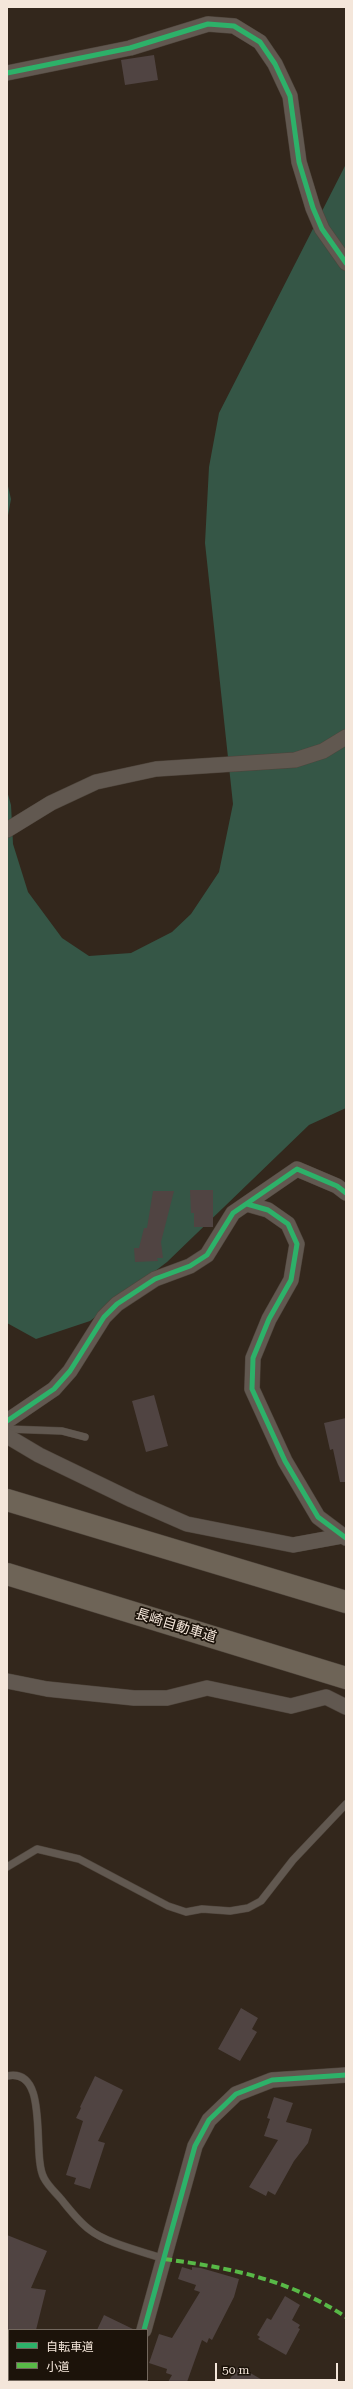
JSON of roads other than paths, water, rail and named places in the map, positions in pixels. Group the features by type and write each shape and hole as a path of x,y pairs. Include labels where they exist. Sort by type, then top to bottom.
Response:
{"highway":[{"path":"7,1500 346,1602"},
{"name":"長崎自動車道","path":"7,1574 346,1678"}],"street":[{"path":"7,72 130,48 208,24 234,26 260,42 275,64 290,96 299,162 313,208 322,229 346,263"},
{"path":"7,830 51,803 96,782 156,769 295,760 323,752 346,737"},
{"path":"7,1421 54,1389 70,1371 104,1317 117,1304 155,1279 190,1266 207,1255 233,1213 297,1169 337,1186 346,1193"},
{"path":"247,1204 268,1210 288,1224 297,1244 291,1280 269,1319 253,1358 252,1389 285,1461 318,1517 344,1537"},
{"path":"7,1436 68,1469 187,1524 293,1546 344,1537"},
{"path":"7,1681 47,1689 134,1698 167,1698 207,1688 291,1706 326,1697 346,1707"},
{"path":"144,2329 195,2146 209,2120 236,2094 272,2080 346,2075"}],"lane":[{"path":"7,1429 62,1431 85,1437"},
{"path":"7,1867 38,1849 79,1860 168,1906 186,1912 202,1909 230,1912 248,1908 261,1901 293,1860 346,1804"},
{"path":"7,2076 15,2074 32,2088 36,2102 40,2166 44,2178 73,2215 91,2231 102,2237 164,2259"}]}
